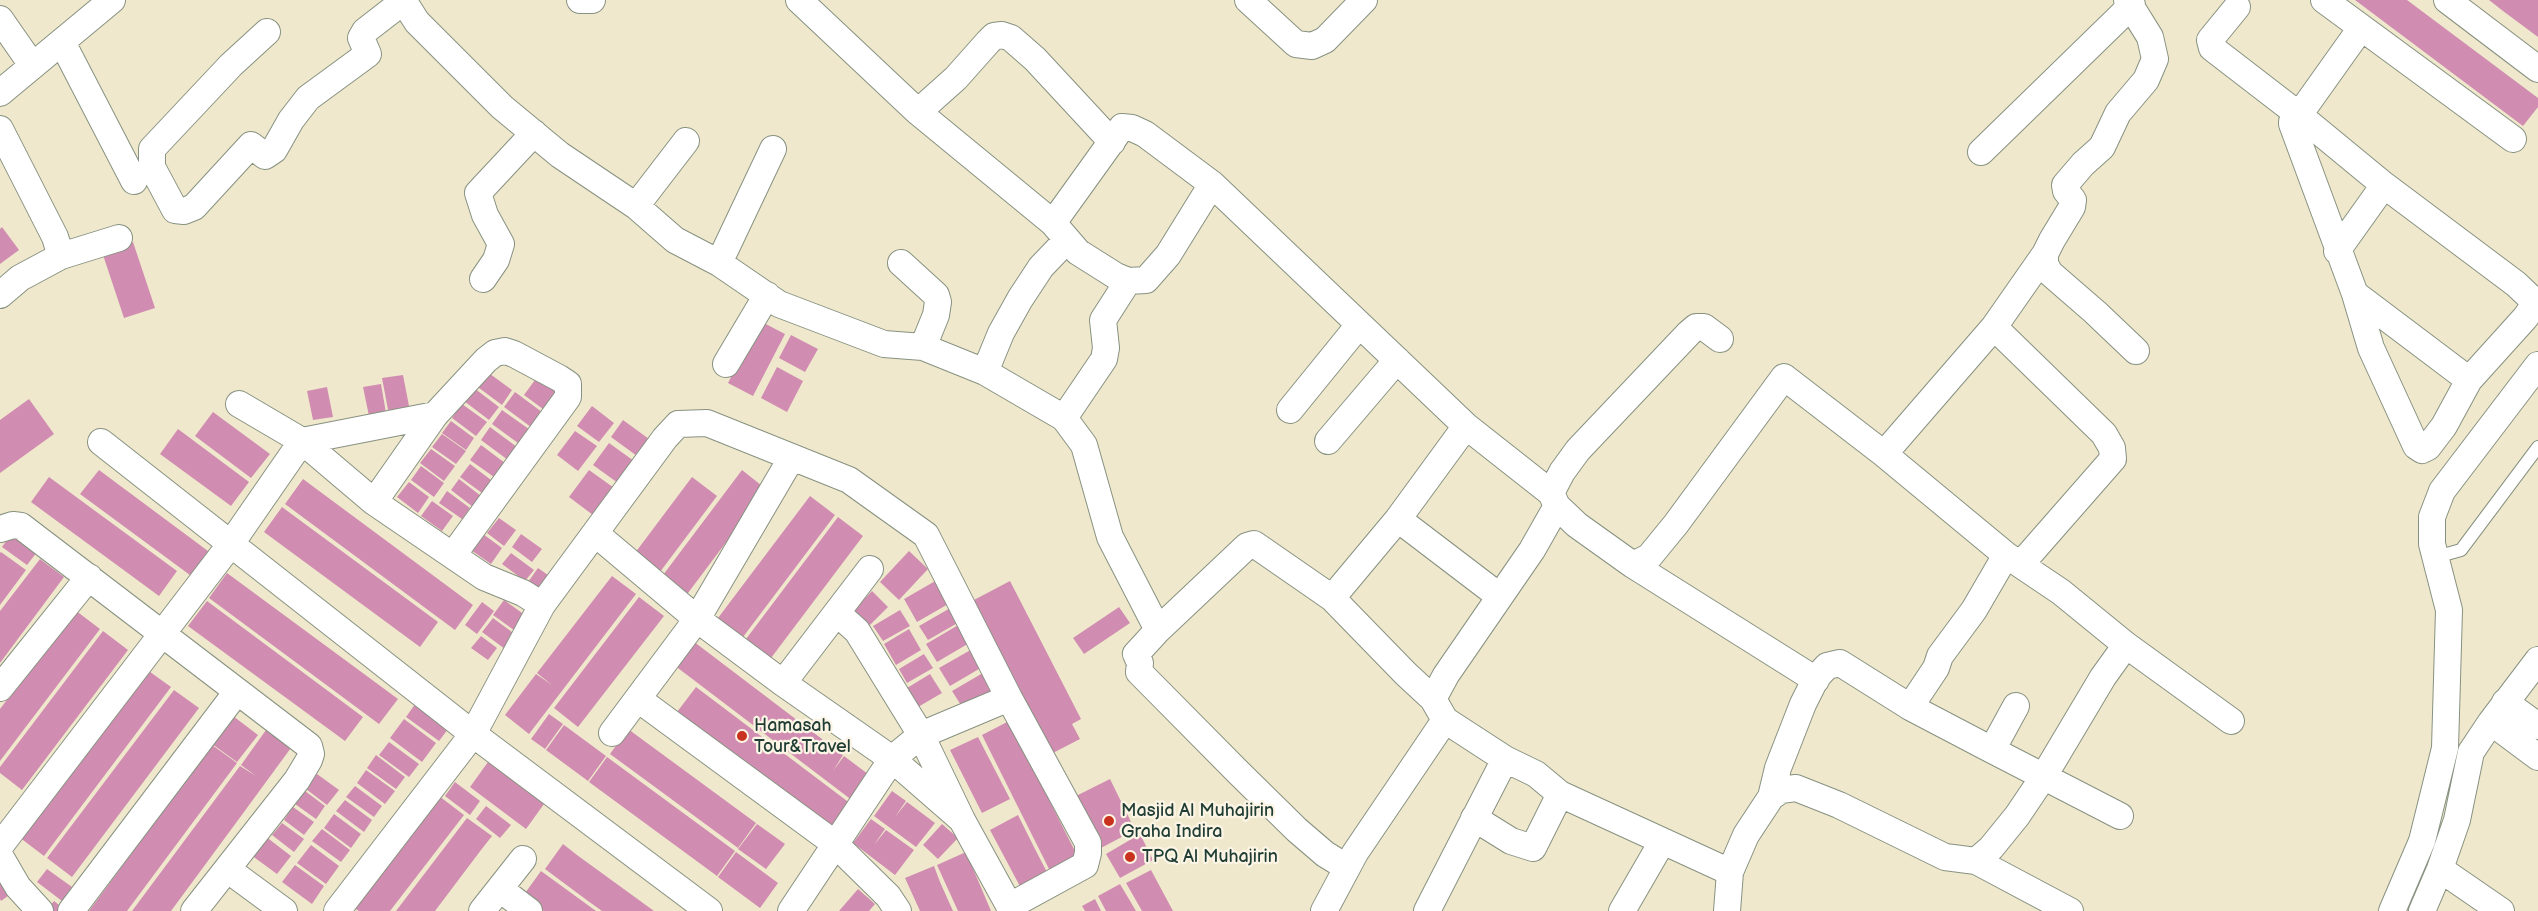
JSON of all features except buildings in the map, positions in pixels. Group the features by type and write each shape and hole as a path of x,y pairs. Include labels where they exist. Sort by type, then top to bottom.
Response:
{"street":[{"path":"267,32 231,65 152,149 152,167 175,210 184,211 195,207 251,145 265,156 274,150 291,120 308,98 368,54 361,38 365,31 404,0 417,22 502,107 560,155 636,206 675,240 719,263 780,304 884,345 923,347 985,372 1064,418 1084,445 1110,537 1158,630"},
{"path":"580,0 592,0"},
{"path":"799,0 918,112 1100,267 1128,281 1146,280 1168,255 1212,184"},
{"path":"1248,0 1296,44 1312,46 1325,40 1364,0"},
{"path":"2324,0 2513,139"},
{"path":"2447,0 2538,69"},
{"path":"0,93 108,2"},
{"path":"1884,454 1994,327 2045,254 2072,207 2073,200 2066,190 2066,185 2083,164 2102,147 2118,113 2146,80 2155,60 2150,37 2130,3 1980,152"},
{"path":"2237,7 2210,40 2212,48 2299,115 2384,185 2516,284 2534,301 2533,308 2525,318 2469,380 2444,426 2428,447 2422,450 2416,446 2371,348 2355,294 2337,251 2292,123 2299,115 2361,28"},
{"path":"0,19 32,65"},
{"path":"918,112 956,78 994,36 1002,35 1011,39 1035,59 1112,142"},
{"path":"62,42 134,181"},
{"path":"985,372 1001,333 1112,142 1122,127 1132,128 1212,184 1466,426 1554,499 1577,525 1633,565 1816,680"},
{"path":"0,129 55,237 61,256"},
{"path":"483,279 496,260 501,244 480,204 478,194 534,133"},
{"path":"636,206 686,141"},
{"path":"719,263 773,149"},
{"path":"2337,251 2384,185"},
{"path":"0,295 20,278 61,256 119,238"},
{"path":"2045,254 2045,264 2050,273 2096,312 2136,351"},
{"path":"901,263 936,295 938,302 936,315 923,347"},
{"path":"1064,418 1104,359 1106,348 1103,320 1128,281"},
{"path":"2355,294 2469,380"},
{"path":"726,364 767,295"},
{"path":"1290,410 1359,325"},
{"path":"1324,911 1346,867 1439,709 1446,675 1532,550 1554,499 1562,472 1578,450 1696,327 1704,327 1720,339"},
{"path":"1910,706 1936,668 1940,656 2013,560 2113,459 2112,448 2104,434 1994,327"},
{"path":"374,502 435,415 495,353 505,351 531,362 568,384 568,397 453,555"},
{"path":"1328,441 1397,360"},
{"path":"2392,911 2422,841 2445,748 2449,610 2432,544 2432,517 2442,491 2538,365"},
{"path":"1633,565 1649,557 1676,524 1784,377 1884,454 2013,560 2061,592 2126,645 2231,721"},
{"path":"239,404 302,441 374,502 484,577 523,593 542,605"},
{"path":"0,846 230,545 302,441 435,415"},
{"path":"337,911 472,734 542,605 665,438 678,424 707,423 849,480 926,535 1009,698 1088,843 1089,849 1085,865 1011,909 962,820 921,735 857,631 837,613"},
{"path":"1332,598 1398,519 1466,426"},
{"path":"2444,426 2473,451"},
{"path":"101,442 472,734 709,911"},
{"path":"612,733 697,619 792,457"},
{"path":"1398,519 1499,596"},
{"path":"0,529 13,525 21,526 309,746 311,754 297,780 195,911"},
{"path":"596,534 697,619 783,683 892,759 962,820"},
{"path":"1346,867 1325,854 1297,830 1139,672 1140,663 1136,654 1158,630 1247,546 1254,544 1332,598 1439,709 1505,759 1536,774 1560,794 1730,872"},
{"path":"783,683 870,569"},
{"path":"0,688 89,577"},
{"path":"1976,861 1991,848 2017,816 2044,776 2103,677 2126,645"},
{"path":"2422,911 2457,820 2471,752 2538,660"},
{"path":"1727,911 1730,872 1746,835 1771,797 1782,757 1803,704 1816,680 1827,666 1840,663 1910,706 2120,816"},
{"path":"71,911 237,693"},
{"path":"791,911 834,843 892,759 921,735 1009,698"},
{"path":"638,699 834,843 888,896 898,911"},
{"path":"1992,750 2016,706"},
{"path":"2498,712 2538,726"},
{"path":"2498,712 2538,758"},
{"path":"1426,911 1505,759"},
{"path":"1771,797 1781,790 1796,788 1839,805 1945,857 1976,861 2070,911"},
{"path":"1474,818 1511,841 1533,848 1560,794"},
{"path":"1623,911 1662,842"},
{"path":"0,856 18,887 40,911"},
{"path":"482,911 523,860"},
{"path":"227,869 284,911"},
{"path":"2440,869 2501,911"},
{"path":"500,889 529,911"}],"lane":[{"path":"2436,557 2461,550 2538,447"}],"place":[{"name":"Hamasah Tour&Travel","path":"742,736"},
{"name":"Masjid Al Muhajirin Graha Indira","path":"1109,821"},
{"name":"TPQ Al Muhajirin","path":"1130,857"}]}
